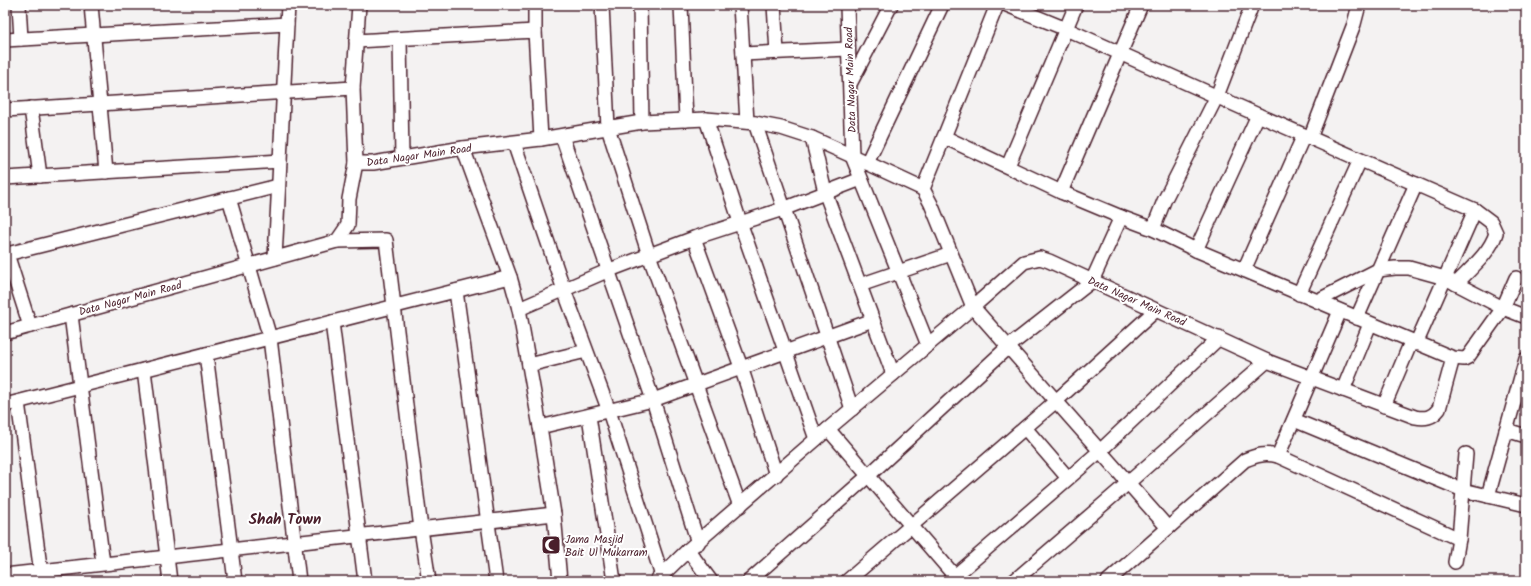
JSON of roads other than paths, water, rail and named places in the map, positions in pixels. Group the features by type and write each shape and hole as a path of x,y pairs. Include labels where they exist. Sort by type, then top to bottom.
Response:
{"street":[{"path":"19,5 21,39"},
{"path":"91,5 106,172"},
{"path":"275,258 288,5"},
{"path":"356,163 353,88 359,5"},
{"path":"535,5 535,31 542,139"},
{"path":"602,5 608,128 649,255 740,506"},
{"path":"640,5 642,122"},
{"path":"681,5 686,120"},
{"path":"740,5 743,54 751,123 783,208 852,409"},
{"path":"774,5 777,52"},
{"name":"Data Nagar Main Road","path":"847,5 852,156 928,345"},
{"path":"850,83 891,5"},
{"path":"867,163 942,5"},
{"path":"997,5 923,189 931,204 972,307 1168,528"},
{"path":"1007,5 1066,29 1474,210 1491,222 1496,233 1494,242 1488,249 1450,281"},
{"path":"1008,166 1076,5"},
{"path":"1061,192 1141,5"},
{"path":"1153,228 1164,201 1217,96 1252,5"},
{"path":"1244,270 1307,137 1354,24 1359,5"},
{"path":"5,40 287,24"},
{"path":"356,41 535,31"},
{"path":"400,39 402,158"},
{"path":"743,54 848,49"},
{"path":"5,110 353,88"},
{"path":"32,108 40,176"},
{"path":"1196,250 1258,115"},
{"path":"706,119 740,222 816,439"},
{"name":"Data Nagar Main Road","path":"5,333 338,241 348,225 349,199 356,163 373,163 463,148 542,139 642,122 706,119 751,123 781,128 812,138 923,189"},
{"path":"562,136 607,271 653,400 693,547 711,581"},
{"path":"944,137 1061,192 1121,218 1153,228 1196,250 1414,343 1460,360 1468,357 1503,308 1516,278"},
{"path":"812,138 825,192 893,374"},
{"path":"514,143 564,290 609,412 659,578"},
{"path":"463,148 510,277 519,309 554,514 560,581"},
{"path":"1299,294 1360,160"},
{"path":"5,178 280,161"},
{"path":"519,309 607,271 649,255 862,179"},
{"path":"1357,318 1416,184"},
{"path":"30,326 6,252 278,186"},
{"path":"229,198 270,338 299,581"},
{"path":"1384,406 1414,343 1450,281 1474,210"},
{"path":"749,581 868,476 1008,347 1092,281 1121,218"},
{"path":"694,238 741,367 776,475"},
{"path":"338,241 386,240 421,529 429,581"},
{"path":"860,285 951,254"},
{"name":"Data Nagar Main Road","path":"659,578 816,439 1024,262 1031,259 1040,258 1049,261 1267,361 1311,379 1415,417 1424,419 1435,414 1439,409 1453,358"},
{"path":"1316,301 1378,270 1409,268 1450,281 1503,308 1526,317"},
{"path":"41,576 11,403 510,277"},
{"path":"456,291 495,581"},
{"path":"847,581 910,525 1056,401 1156,310"},
{"path":"1278,456 1340,311"},
{"path":"70,315 104,563"},
{"path":"540,427 609,412 653,400 873,320"},
{"path":"332,322 365,581"},
{"path":"1343,390 1370,324"},
{"path":"828,429 954,579 1100,451 1219,338"},
{"path":"529,365 586,351"},
{"path":"206,354 235,581"},
{"path":"1488,496 1526,359"},
{"path":"1014,581 1128,484 1267,361"},
{"path":"144,370 170,581"},
{"path":"590,416 614,581"},
{"path":"1294,420 1463,490 1526,505"},
{"path":"1025,428 1068,478"},
{"path":"1506,430 1526,436"},
{"path":"1108,581 1245,460 1258,454 1278,456 1459,539"},
{"path":"1456,562 1466,454"},
{"path":"5,575 41,576 104,563 554,514"}],"place":[{"name":"Jama Masjid Bait Ul Mukarram","path":"551,545"}],"district":[{"name":"Shah Town","path":"285,519"}]}
